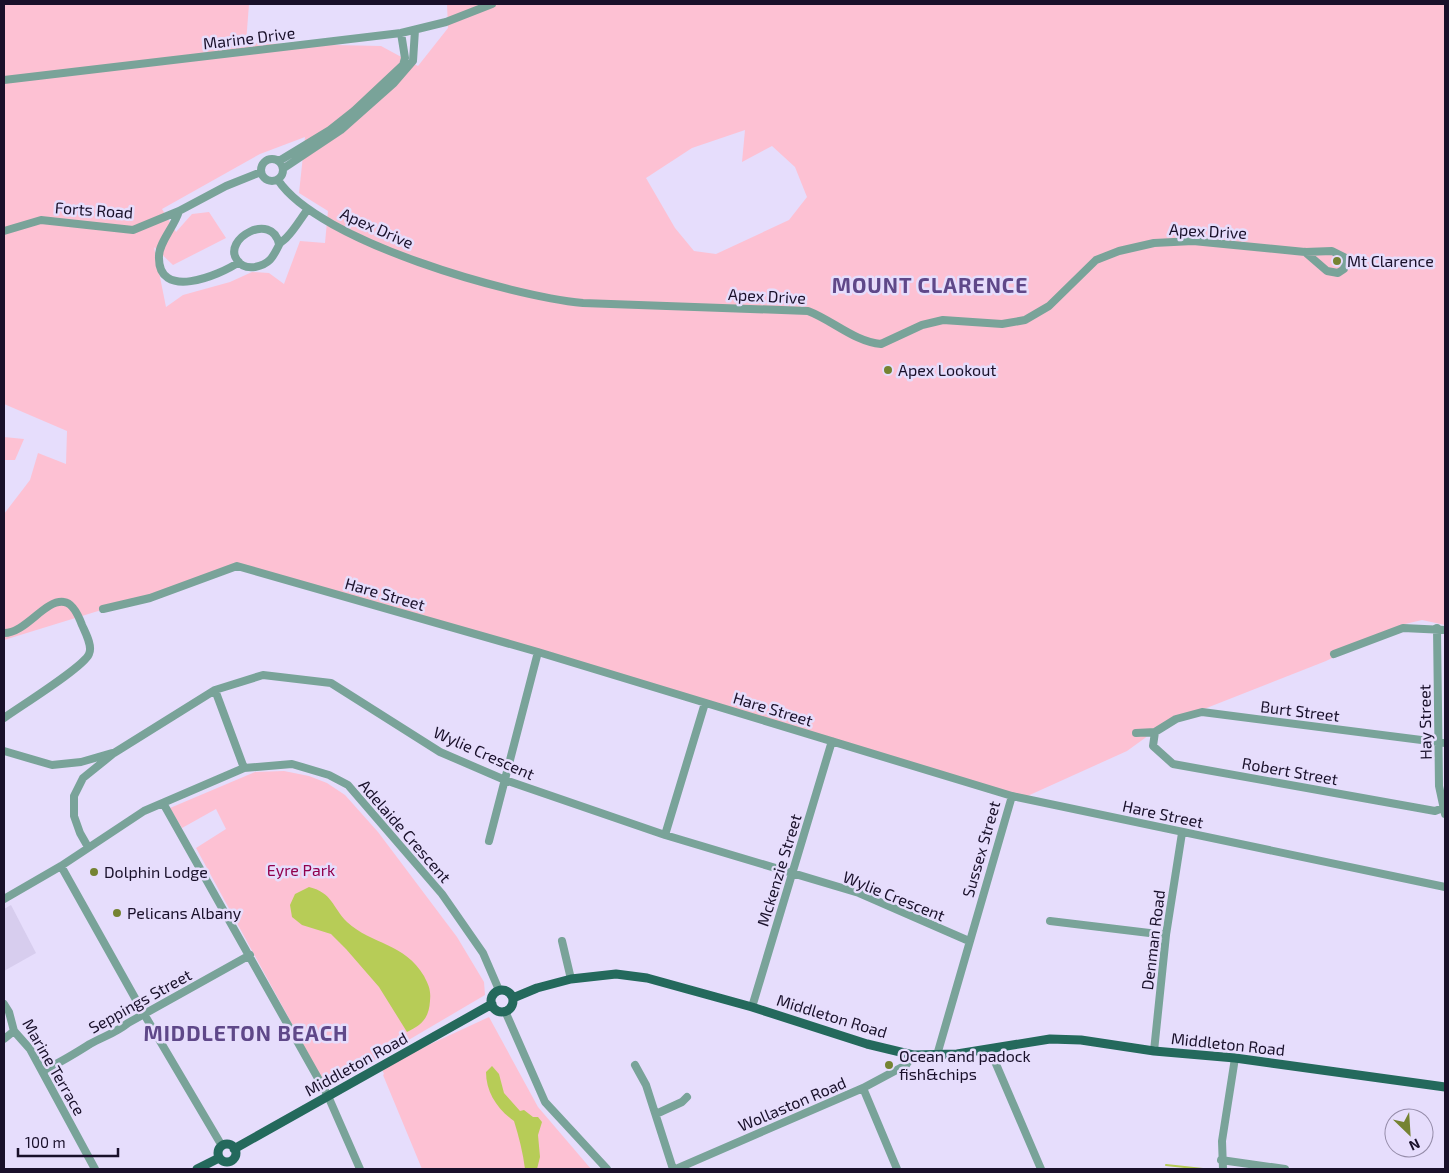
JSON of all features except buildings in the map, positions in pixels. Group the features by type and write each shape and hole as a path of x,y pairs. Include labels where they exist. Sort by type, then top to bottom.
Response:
{"main road":[{"name":"Middleton Road","path":"513,998 537,988 571,979 616,974 647,978 752,1007 867,1044 913,1055 937,1055 990,1050 1050,1039 1081,1040 1154,1051 1235,1058 1445,1087"},
{"path":"499,990 508,991 513,998 512,1006 505,1011 497,1010 492,1004 492,996 499,990"},
{"name":"Middleton Road","path":"234,1149 492,1004"},
{"path":"229,1145 234,1149 235,1156 232,1165 219,1158 218,1152 222,1146 229,1145"},
{"path":"197,1169 219,1158"}],"street":[{"name":"Marine Drive","path":"4,80 401,33 446,22 492,4"},
{"path":"284,168 341,130 394,83 412,61 414,30"},
{"path":"279,161 312,142 343,119 403,65 405,58 401,33"},
{"path":"275,159 279,161 284,168 284,173 278,180 268,180 261,172 263,164 266,160 275,159"},
{"name":"Forts Road","path":"4,230 41,220 133,230 179,211 226,186 261,172"},
{"name":"Apex Drive","path":"278,180 308,209 363,239 439,269 528,295 583,303 808,311 828,319 860,338 881,344 922,325 943,320 1002,324 1025,320 1048,306 1096,260 1119,251 1154,243 1193,241 1305,252 1338,252 1346,258 1344,269 1338,273 1328,271 1305,252"},
{"path":"279,244 291,232 308,209"},
{"path":"179,211 159,254 159,266 166,277 176,283 202,280 239,262"},
{"path":"260,228 269,229 276,234 279,244 277,252 263,265 248,267 239,262 235,253 236,245 250,231 260,228"},
{"name":"Hare Street","path":"103,609 150,598 237,566 538,652 1012,796 1445,887"},
{"path":"4,633 26,625 59,602 66,602 73,607 80,621 90,650 89,656 77,667 4,718"},
{"path":"1334,654 1403,628 1441,629"},
{"name":"Hay Street","path":"1441,629 1442,743 1439,786 1444,811"},
{"path":"489,841 538,652"},
{"name":"Wylie Crescent","path":"88,847 80,833 74,816 74,796 83,778 114,753 215,690 262,675 331,683 440,752 505,780 665,835 792,875 858,893 969,941"},
{"path":"215,690 244,768"},
{"path":"665,835 705,703"},
{"name":"Burt Street","path":"1155,732 1176,719 1202,712 1442,743"},
{"path":"1136,733 1155,732"},
{"name":"Robert Street","path":"1155,732 1153,746 1174,764 1435,811 1444,811"},
{"name":"Mckenzie Street","path":"752,1007 832,741"},
{"path":"4,751 52,765 81,762 114,753"},
{"name":"Adelaide Crescent","path":"4,899 61,866 125,821 163,803 244,768 292,764 329,775 348,785 442,894 482,953 499,990"},
{"name":"Sussex Street","path":"937,1055 1012,796"},
{"path":"163,803 250,954 328,1096 360,1169"},
{"name":"Denman Road","path":"1154,1051 1166,935 1182,833"},
{"path":"61,866 144,1014 222,1146"},
{"path":"1050,921 1166,935"},
{"path":"562,941 571,979"},
{"name":"Seppings Street","path":"42,1071 64,1062 92,1043 113,1035 144,1014 250,954"},
{"name":"Marine Terrace","path":"4,1004 9,1012 14,1031 30,1049 95,1169"},
{"path":"505,1011 545,1102 607,1169"},
{"path":"4,1039 14,1031"},
{"path":"990,1050 1041,1169"},
{"name":"Wollaston Road","path":"674,1169 863,1088 906,1066 913,1055"},
{"path":"1223,1169 1222,1141 1235,1058"},
{"path":"635,1065 646,1085 674,1169"},
{"path":"863,1088 897,1169"},
{"path":"656,1114 687,1097"},
{"path":"1222,1160 1285,1169"}],"shaded area":[{"path":"309,887 328,897 347,922 357,930 398,950 416,965 426,979 430,994 428,1012 421,1024 407,1032 379,987 331,934 302,925 292,917 290,905 295,894"},
{"path":"11,905 36,953 4,971 4,909"},
{"path":"492,1066 499,1074 504,1093 520,1111 524,1110 533,1117 538,1117 542,1122 538,1135 540,1157 537,1169 525,1169 514,1121 502,1111 490,1093 486,1072"}],"green space":[{"path":"4,4 249,4 246,43 381,46 418,66 448,28 447,4 1445,4 1445,625 1422,620 1401,625 1326,661 1204,709 1174,717 1127,751 1023,798 241,567 4,640 4,514 30,480 38,453 66,464 67,431 4,404","holes":["745,130 742,162 772,146 795,167 807,197 789,220 716,254 694,251 675,228 646,178 692,148","305,137 299,193 328,211 325,243 300,241 284,284 269,273 252,272 230,282 183,295 166,307 154,247 173,265 226,238 209,212 192,214 176,232 162,209 260,154"]},
{"path":"4,437 24,439 15,460 4,460"},
{"name":"Eyre Park","path":"284,771 309,776 327,783 345,795 378,832 457,937 484,982 485,995 327,1088 196,848 226,829 216,809 182,828 170,808 255,772"},
{"path":"489,1017 538,1107 591,1169 422,1169 381,1067"}],"waterway":[{"path":"1166,1165 1203,1169"}],"place":[{"name":"Mt Clarence","path":"1337,261"},
{"name":"Apex Lookout","path":"888,370"},
{"name":"Dolphin Lodge","path":"94,872"},
{"name":"Pelicans Albany","path":"117,913"},
{"name":"Ocean and padock fish&chips","path":"889,1065"}],"district":[{"name":"MOUNT CLARENCE","path":"930,286"},
{"name":"MIDDLETON BEACH","path":"246,1034"}]}
